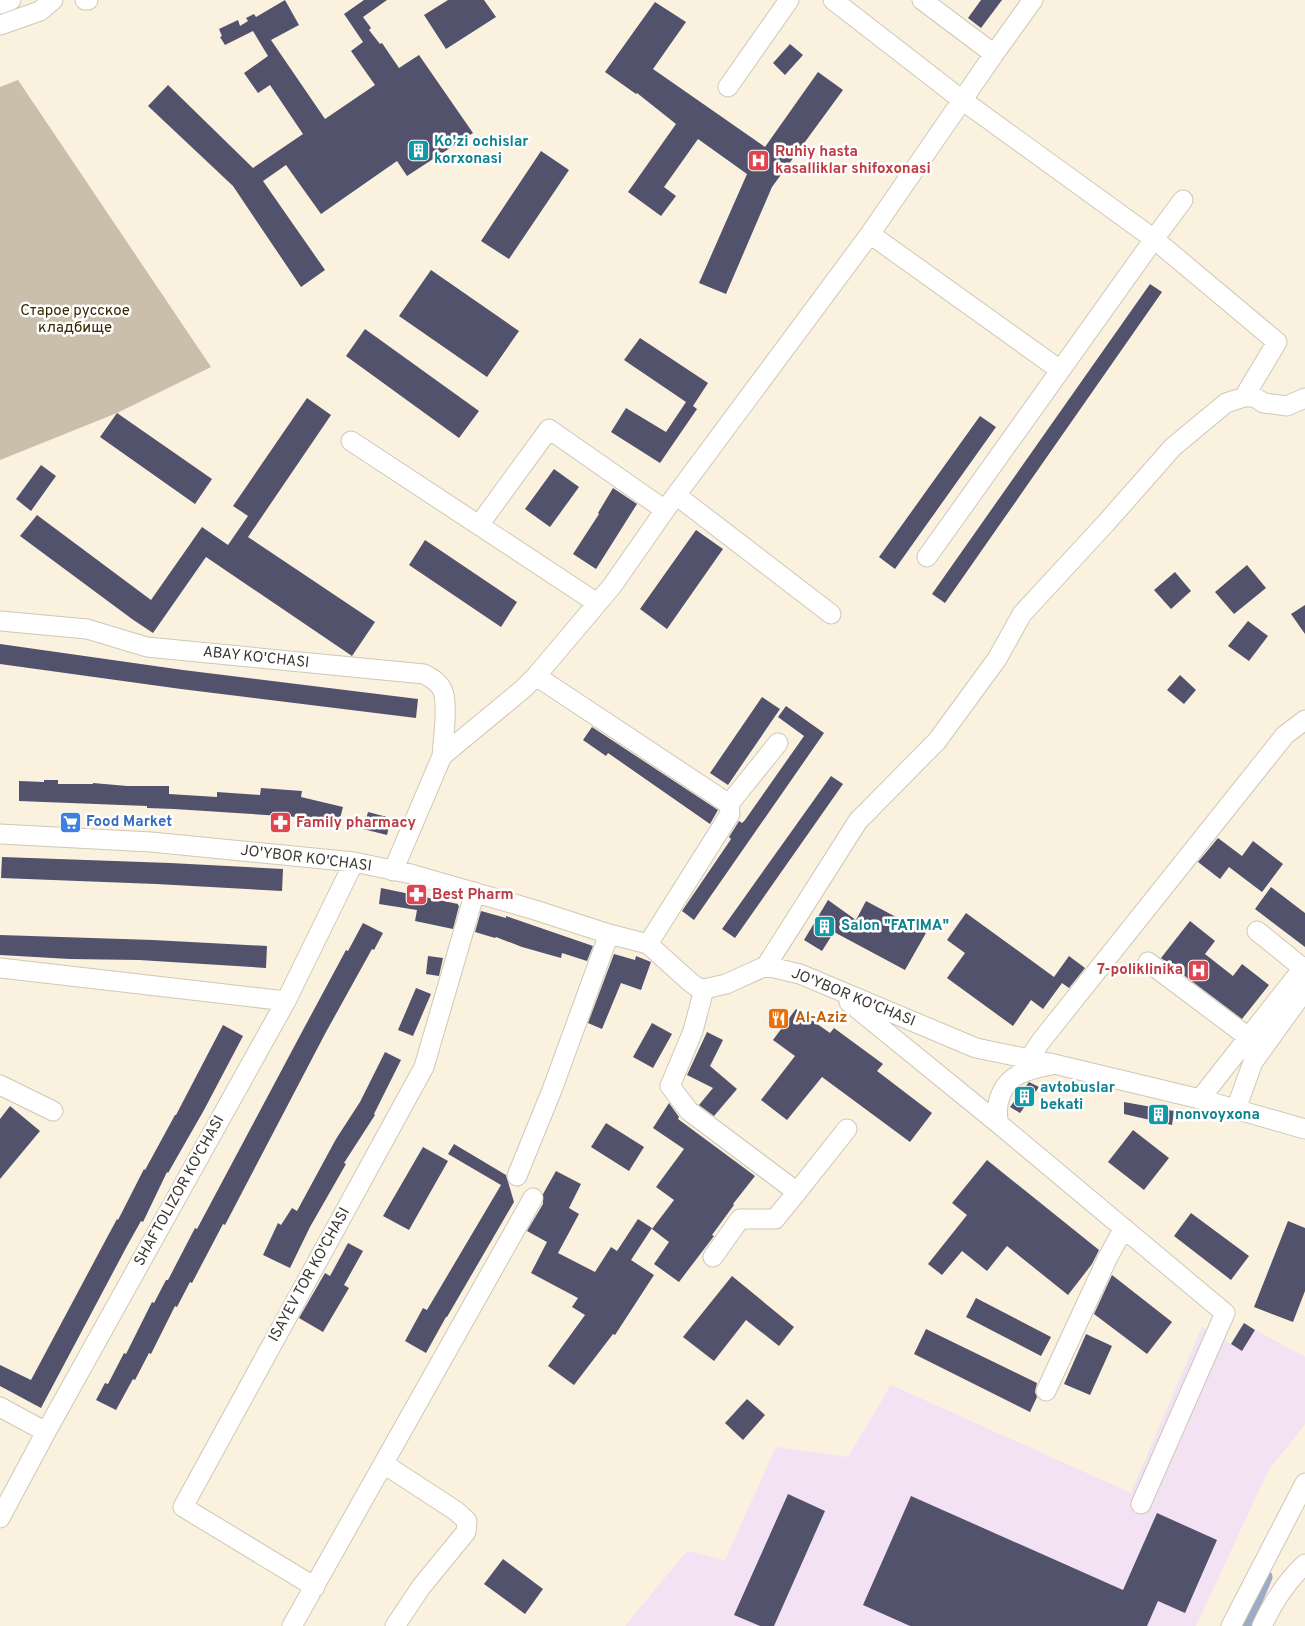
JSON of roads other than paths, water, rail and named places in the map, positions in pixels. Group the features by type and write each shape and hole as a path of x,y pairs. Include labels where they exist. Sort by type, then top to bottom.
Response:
{"street":[{"path":"0,4 11,0"},
{"path":"0,24 21,8 40,11 53,0"},
{"path":"728,87 790,0"},
{"path":"832,0 962,100 1154,239 1277,342 1244,397"},
{"path":"922,0 994,54"},
{"path":"393,871 442,756 536,676 612,586 670,502 870,234 994,54 1034,0"},
{"path":"927,557 1183,200"},
{"path":"870,234 1060,370"},
{"path":"797,1192 688,1112 670,1086 693,1032 704,989 733,981 766,966 858,821 937,741 997,659 1022,614 1106,523 1173,446 1226,403 1244,397 1254,397 1264,403 1287,406 1305,398"},
{"path":"479,525 549,429 670,502 831,614"},
{"path":"351,441 596,603"},
{"name":"ABAY KO'CHASI","path":"0,621 87,629 147,647 424,674 434,679 442,688 445,701 442,756"},
{"path":"536,676 729,804"},
{"path":"1029,1059 1053,1025 1285,735 1305,720"},
{"path":"648,944 730,814 729,804 778,743"},
{"name":"JO'YBOR KO'CHASI","path":"0,834 151,842 354,862 411,874 648,944 690,982 704,989"},
{"name":"SHAFTOLIZOR KO'CHASI","path":"0,1518 286,1001 354,862"},
{"name":"ISAYEV TOR KO'CHASI","path":"315,1586 183,1508 424,1068 475,892"},
{"path":"1200,1099 1303,968 1257,930"},
{"path":"517,1176 552,1090 609,934"},
{"path":"1148,962 1248,1037"},
{"name":"JO'YBOR KO'CHASI","path":"766,966 800,974 976,1048 1054,1064 1200,1099 1305,1128"},
{"path":"0,968 286,1001"},
{"path":"833,989 999,1124 1225,1313 1140,1504"},
{"path":"1236,1109 1254,1062 1305,990"},
{"path":"999,1124 996,1114 998,1102 1002,1092 1010,1082 1019,1074 1054,1064"},
{"path":"0,1085 53,1111"},
{"path":"714,1256 740,1219 775,1218 847,1129"},
{"path":"292,1626 534,1198"},
{"path":"1046,1391 1104,1265 1124,1228"},
{"path":"0,1407 46,1432"},
{"path":"384,1464 467,1520 466,1532 421,1587 395,1626"},
{"path":"1231,1626 1305,1483"},
{"path":"1262,1626 1282,1593 1305,1564"}],"waterway":[{"path":"1244,1626 1265,1577"}],"place":[{"name":"Ko'zi ochislar korxonasi","path":"418,151"},
{"name":"Ruhiy hasta kasalliklar shifoxonasi","path":"759,161"},
{"name":"Food Market","path":"70,822"},
{"name":"Family pharmacy","path":"280,823"},
{"name":"Best Pharm","path":"416,895"},
{"name":"Salon \"FATIMA\"","path":"825,926"},
{"name":"7-poliklinika","path":"1199,970"},
{"name":"Al-Aziz","path":"779,1018"},
{"name":"avtobuslar bekati","path":"1024,1097"},
{"name":"nonvoyxona","path":"1159,1115"}],"park label":[{"name":"Старое русское кладбище","path":"75,320"}]}
